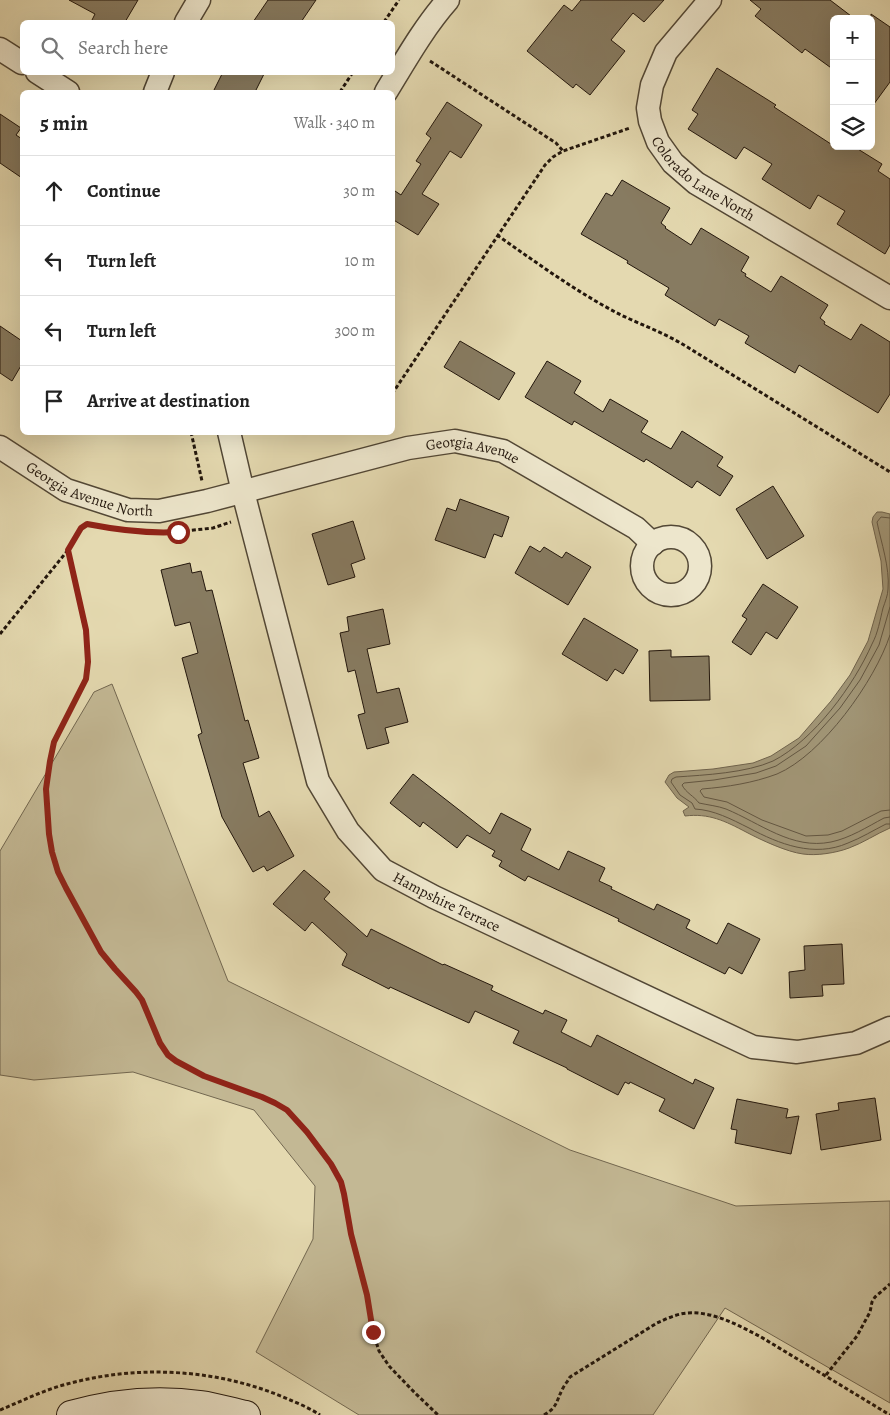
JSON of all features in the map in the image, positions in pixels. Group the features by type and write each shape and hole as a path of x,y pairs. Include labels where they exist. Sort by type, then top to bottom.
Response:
{"street":[{"path":"187,20 199,0"},
{"path":"387,90 448,0"},
{"name":"Colorado Lane North","path":"710,0 666,52 652,85 648,108 650,121 658,142 673,163 696,183 890,298"},
{"path":"0,48 20,62"},
{"path":"42,75 65,90"},
{"path":"157,90 162,75"},
{"name":"Hampshire Terrace","path":"231,435 243,492 318,781 348,831 383,870 434,897 753,1047 797,1052 856,1043 890,1028"},
{"name":"Georgia Avenue","path":"243,492 408,448 454,441 503,451 636,528 653,544"},
{"name":"Georgia Avenue North","path":"0,447 66,490 128,510 159,511 243,492"},
{"path":"71,1415 117,1405 154,1402 201,1405 246,1415"}],"path":[{"path":"385,20 398,0"},
{"path":"413,50 556,143 563,151"},
{"path":"341,90 351,75"},
{"path":"395,389 545,165 563,151 650,121"},
{"path":"497,235 591,298 622,315 666,334 890,472"},
{"path":"192,435 202,481"},
{"path":"158,533 212,528 235,521"},
{"path":"0,634 68,550 81,528 87,524 112,529"},
{"path":"68,550 86,630 88,662 86,679 54,742 50,761 46,789 49,834 58,872 101,952 142,1000 160,1043 168,1055 204,1076 262,1097 287,1110 307,1132 331,1164 341,1182 353,1242 367,1295 373,1332 380,1351 389,1366 438,1415"},
{"path":"826,1375 857,1336 870,1312 875,1296 890,1284"},
{"path":"544,1415 556,1405 563,1387 570,1377 657,1323 686,1313 713,1316 740,1326 826,1375 890,1415"}],"shaded area":[{"path":"112,684 228,981 570,1150 736,1206 890,1201 890,1403 725,1308 653,1415 359,1415 256,1352 313,1239 315,1186 254,1110 133,1072 34,1080 0,1075 0,851 94,692"}],"water":[{"path":"877,512 890,514 890,828 844,850 808,855 789,851 717,819 694,815 685,816 683,811 689,807 677,798 665,782 669,775 674,772 753,763 771,756 799,738 831,701 850,675 868,641 883,589 881,561 872,522"}],"building":[{"path":"69,0 138,0 126,20 92,20 95,14"},
{"path":"268,0 316,0 302,20 254,20"},
{"path":"581,0 664,0 644,22 633,13 611,40 625,51 590,95 576,84 573,88 527,51 564,5 572,11"},
{"path":"750,0 830,0 850,15 830,15 830,67 805,49 802,53 755,16 761,9"},
{"path":"875,17 890,27 890,82 875,103"},
{"path":"717,68 776,105 774,107 830,143 830,150 859,150 882,164 878,171 890,179 890,245 885,254 837,224 845,211 818,195 810,209 762,179 772,164 744,147 736,159 688,129 698,114 692,110"},
{"path":"222,75 264,75 256,90 214,90"},
{"path":"447,102 482,125 461,158 450,151 422,194 439,204 418,235 395,221 395,191 401,195 421,164 416,161 431,138 426,134"},
{"path":"0,114 20,127 16,135 20,138 20,177 0,163"},
{"path":"622,180 670,208 661,223 665,228 691,245 701,228 749,257 741,271 746,274 745,276 771,292 781,276 828,305 820,318 825,322 824,324 851,340 861,324 890,342 890,394 878,413 799,365 795,373 745,343 749,336 719,319 715,326 665,295 669,288 627,263 628,261 581,234 606,193 612,196"},
{"path":"0,326 20,340 20,367 12,381 0,373"},
{"path":"460,341 515,373 499,400 444,367"},
{"path":"547,361 581,381 574,393 603,412 610,399 648,421 641,432 671,449 682,431 723,457 717,466 733,476 720,496 697,481 692,488 646,459 644,462 574,421 572,425 525,397"},
{"path":"773,486 804,536 767,559 736,509"},
{"path":"460,499 509,517 502,537 494,534 485,558 435,540 447,508 456,511"},
{"path":"353,521 365,559 351,564 355,577 328,585 312,534"},
{"path":"530,546 540,552 544,547 562,558 566,552 591,567 568,605 515,573"},
{"path":"190,563 192,573 201,571 206,591 212,590 245,721 248,720 259,758 243,763 259,817 269,811 294,856 267,871 264,866 253,872 222,817 198,735 202,733 182,658 198,653 190,622 175,626 161,570"},
{"path":"763,584 798,607 777,639 766,632 751,655 732,642 747,619 742,616"},
{"path":"383,609 390,644 367,649 377,693 399,688 408,722 385,728 389,743 367,749 358,715 365,713 355,670 348,672 340,633 349,631 347,617"},
{"path":"584,618 638,650 623,674 615,669 607,681 562,654"},
{"path":"671,650 671,657 709,656 710,700 650,701 649,651"},
{"path":"413,774 490,834 501,813 531,829 521,850 559,870 568,851 605,868 599,881 612,887 611,889 654,910 657,904 690,920 686,928 717,944 728,923 760,939 742,974 729,967 725,974 618,921 619,919 528,876 525,881 499,866 502,861 492,856 495,851 467,835 457,848 423,822 420,827 390,803"},
{"path":"304,870 330,892 324,899 367,937 371,929 443,965 493,986 491,990 543,1014 545,1010 567,1020 561,1032 591,1047 597,1035 693,1084 695,1079 714,1088 694,1129 659,1111 665,1099 630,1082 629,1084 625,1082 618,1095 567,1068 513,1043 519,1031 475,1011 469,1023 390,987 389,989 342,965 347,954 312,922 305,931 273,904"},
{"path":"842,944 844,984 822,985 823,996 790,998 789,972 805,970 804,946"},
{"path":"875,1098 881,1140 821,1150 816,1114 839,1110 838,1103"},
{"path":"737,1099 788,1109 786,1118 799,1116 791,1154 735,1143 737,1130 731,1129"}],"route":[{"path":"178,532 132,531 87,524 81,528 68,550 86,630 88,662 86,679 54,742 50,761 46,789 52,852 58,872 101,952 142,1000 160,1043 168,1055 204,1076 262,1097 287,1110 307,1132 331,1164 341,1182 351,1234 367,1295 373,1332"}]}
